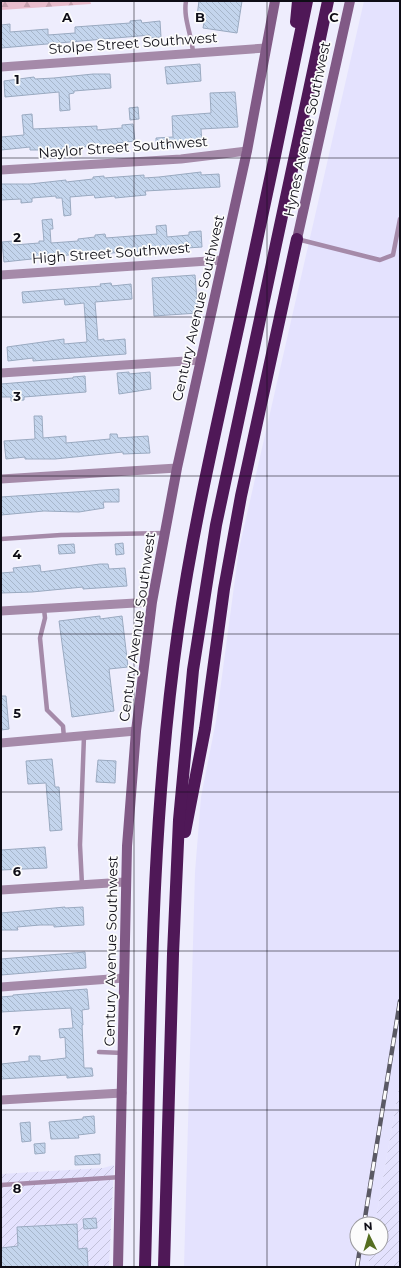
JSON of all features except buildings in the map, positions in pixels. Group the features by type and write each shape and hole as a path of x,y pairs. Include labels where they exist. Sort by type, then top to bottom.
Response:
{"highway":[{"path":"285,106 298,1"},
{"path":"145,1267 153,938 161,799 170,692 189,561 204,479 307,1"},
{"path":"165,1267 176,881 183,764 193,670 206,581 229,462 277,247 328,1"},
{"path":"176,881 205,729 224,589 239,503 297,239"}],"street":[{"name":"Century Avenue Southwest","path":"118,1267 121,1177 125,882 136,731 152,602 177,468 247,151 275,1"},
{"name":"Hynes Avenue Southwest","path":"297,239 350,1"},
{"name":"Stolpe Street Southwest","path":"1,66 266,48"},
{"name":"Naylor Street Southwest","path":"1,170 180,159 247,151"},
{"name":"High Street Southwest","path":"1,275 223,260"},
{"path":"1,373 201,360"},
{"path":"1,479 177,468"},
{"path":"1,611 152,602"},
{"path":"1,743 136,731"},
{"path":"1,890 125,882"},
{"path":"1,987 124,978"},
{"path":"1,1100 122,1093"}],"lane":[{"path":"186,1 184,13 192,40 193,53"},
{"path":"297,239 380,260 393,255 400,219"},
{"path":"1,539 60,535 165,533"},
{"path":"44,609 45,618 40,638 47,710 63,726 64,738"},
{"path":"82,885 80,845 84,736"},
{"path":"99,1052 123,1052"},
{"path":"1,1185 121,1177"}],"shaded area":[{"path":"364,1 400,1 400,1082 376,1216 349,1216 349,1256 370,1256 368,1267 184,1267 195,872 201,797 216,721 239,549"},
{"path":"400,1082 400,1267 368,1267 370,1256 389,1256 389,1216 376,1216"},
{"path":"114,1165 109,1267 1,1267 1,1174 103,1168"}],"green space":[{"path":"1,1 90,1 91,4 1,10"}],"railway":[{"path":"365,1216 400,1001"},
{"path":"357,1267 359,1256"}]}
